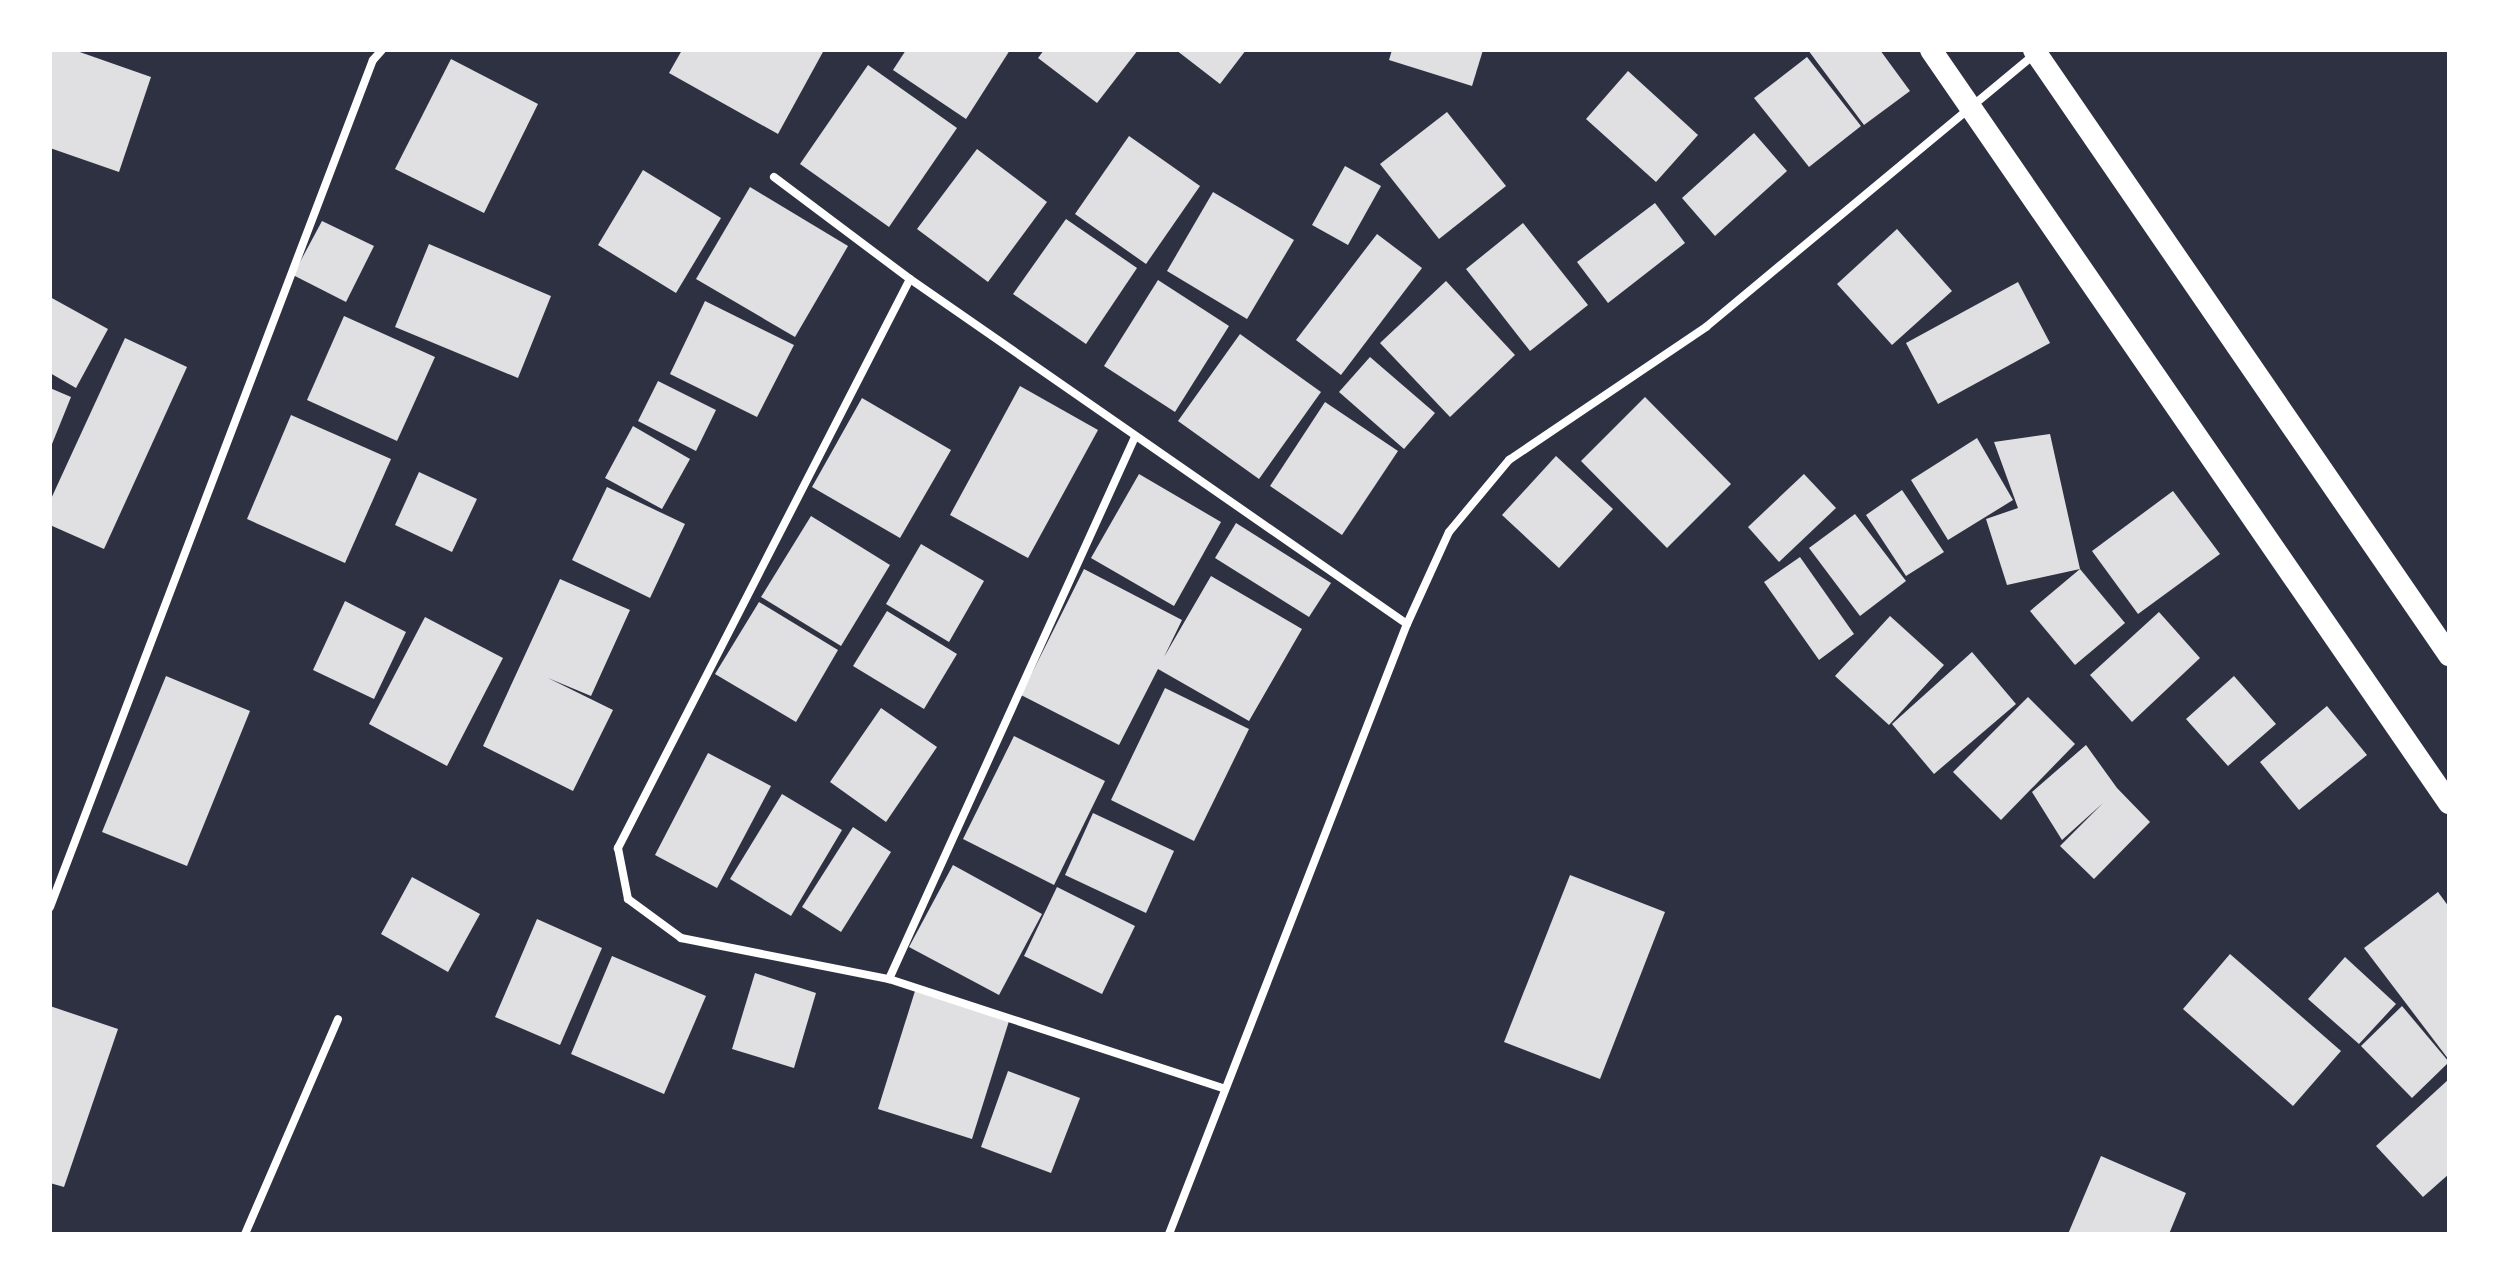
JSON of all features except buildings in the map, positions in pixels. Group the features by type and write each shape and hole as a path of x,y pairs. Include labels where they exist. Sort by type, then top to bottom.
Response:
{"highway":[{"path":"1931,50 2449,803"},
{"path":"2035,52 2449,655"}],"street":[{"path":"50,907 373,60 382,50"},
{"path":"1169,1234 1223,1088 1407,624 1449,532 1509,460 1706,327 2035,52"},
{"path":"774,177 910,279 1407,624"},
{"path":"910,279 618,848 628,899 681,938 889,979 1223,1088"},
{"path":"889,979 1135,437"},
{"path":"245,1234 338,1019"}]}
